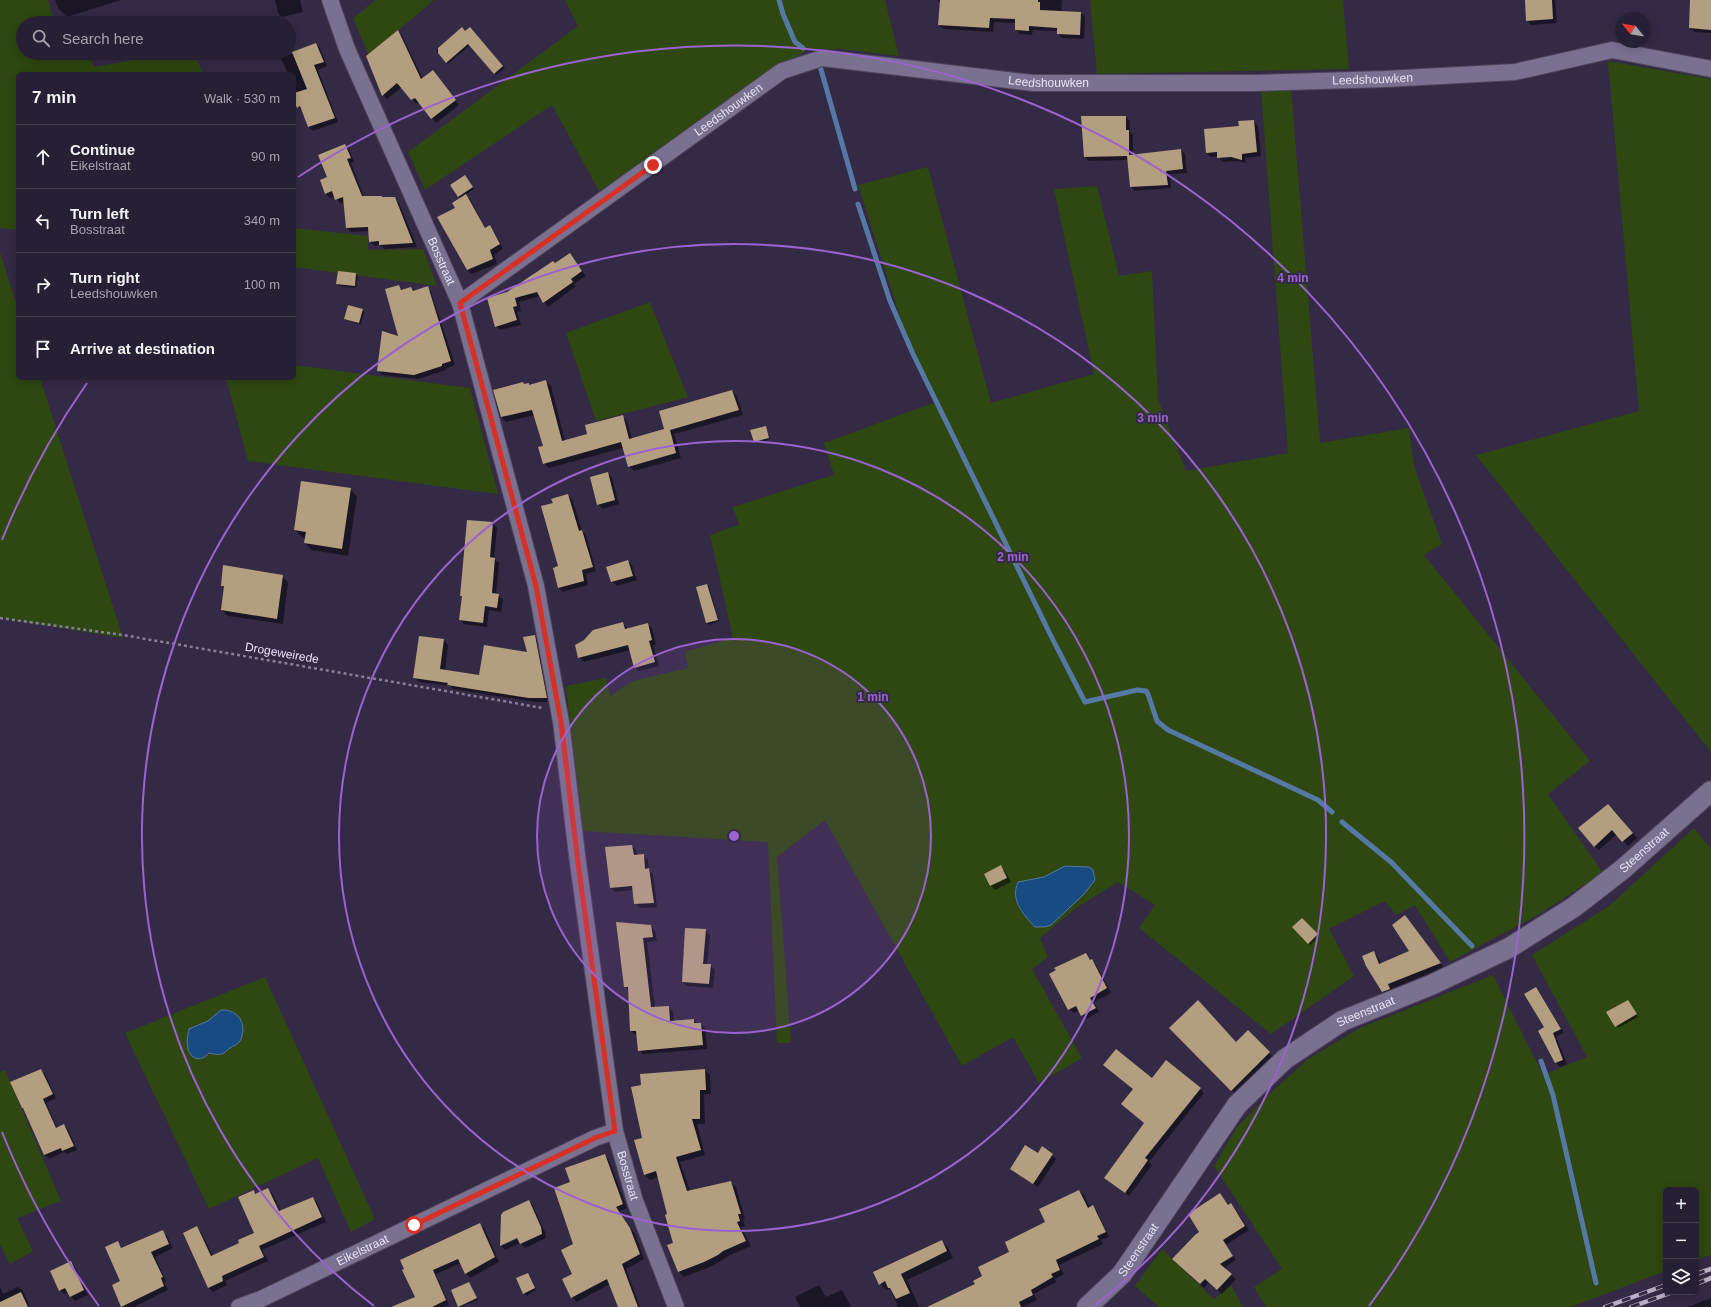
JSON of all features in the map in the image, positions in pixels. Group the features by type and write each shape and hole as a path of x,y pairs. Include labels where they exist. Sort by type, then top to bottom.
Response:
{"street":[{"name":"Bosstraat","path":"330,0 346,49 460,303 536,586 559,712 615,1131 636,1201 676,1307"},
{"name":"Leedshouwken","path":"460,303 782,71 822,58 1033,83 1255,83 1385,79 1515,72 1612,50 1711,69"},
{"name":"Steenstraat","path":"1087,1307 1122,1274 1237,1105 1285,1059 1342,1021 1431,985 1516,944 1574,907 1623,869 1711,790"},
{"name":"Eikelstraat","path":"239,1307 261,1299 595,1138 615,1131"}],"path":[{"name":"Drogeweirede","path":"0,618 123,635 403,685 521,704 559,712"}],"green space":[{"path":"0,0 48,0 52,16 16,16 16,60 92,60 94,67 132,60 198,60 202,72 16,72 16,230 0,228"},
{"path":"376,0 434,0 369,55 353,18"},
{"path":"565,0 885,0 899,56 841,49 807,50 719,109 600,193 552,105 425,190 408,152 578,26"},
{"path":"1090,0 1343,0 1349,69 1097,74"},
{"path":"1608,61 1711,79 1711,752 1476,455 1639,411"},
{"path":"1291,88 1320,443 1409,428 1414,466 1442,544 1424,555 1590,761 1548,794 1603,873 1536,916 1450,962 1415,905 1396,915 1385,901 1329,929 1354,976 1271,1034 1139,928 1155,905 1118,882 1076,908 1040,938 1048,957 1032,969 1082,1058 1039,1083 1013,1037 962,1066 825,820 777,857 791,1043 777,1043 768,842 583,831 566,686 606,678 610,696 633,681 688,668 685,652 733,638 710,535 739,525 733,507 834,475 824,443 936,402 906,336 858,185 928,167 991,403 1094,374 1054,189 1097,186 1119,276 1152,271 1158,399 1186,471 1288,453 1261,89"},
{"path":"296,228 368,236 368,250 423,249 437,286 296,267"},
{"path":"0,252 16,303 16,380 41,380 123,638 0,618"},
{"path":"650,302 688,397 596,421 566,333"},
{"path":"296,365 470,388 498,494 248,461 227,380 296,380"},
{"path":"1694,828 1711,849 1711,1255 1699,1259 1699,1187 1663,1187 1663,1272 1571,1307 1266,1307 1254,1287 1282,1269 1214,1166 1237,1127 1268,1095 1308,1059 1360,1028 1493,975 1543,1075 1587,1057 1532,955 1609,906"},
{"path":"265,977 375,1219 351,1232 318,1158 209,1209 125,1033"},
{"path":"5,1070 61,1201 17,1218 33,1251 10,1264 0,1245 0,1072"},
{"path":"1162,1249 1214,1299 1231,1285 1243,1307 1159,1307 1135,1286"}],"water":[{"path":"1065,866 1089,867 1093,870 1095,880 1084,894 1051,925 1045,927 1035,927 1022,912 1017,901 1016,889 1018,882 1044,877"},
{"path":"221,1010 233,1012 240,1019 243,1029 240,1041 222,1054 209,1053 200,1059 194,1057 189,1052 187,1046 189,1029 208,1021"}],"building":[{"path":"940,0 1038,0 1038,2 1040,2 1040,10 1081,12 1080,35 1057,34 1057,28 1029,26 1029,31 1015,30 1015,19 990,18 989,28 938,25"},
{"path":"1525,0 1552,0 1553,19 1526,21"},
{"path":"1690,0 1711,0 1711,30 1689,28"},
{"path":"462,27 465,31 470,27 503,66 494,74 468,44 446,63 438,53 438,48"},
{"path":"398,30 421,79 433,70 456,100 431,119 415,98 411,100 397,83 382,96 366,56"},
{"path":"316,43 324,62 314,65 335,118 308,127 300,106 297,108 296,92 307,89 295,60 296,50"},
{"path":"1081,116 1126,116 1126,130 1129,130 1129,155 1181,149 1183,169 1166,171 1168,185 1130,187 1127,156 1084,157"},
{"path":"1254,120 1257,152 1242,154 1242,160 1231,157 1217,158 1217,152 1206,153 1204,129 1239,126 1238,121"},
{"path":"345,144 351,158 347,159 362,196 395,197 413,243 379,245 379,241 369,242 368,227 346,228 343,197 335,200 332,191 325,194 320,180 327,177 318,155"},
{"path":"465,175 473,187 458,197 450,185"},
{"path":"466,194 485,228 490,225 500,244 490,250 493,259 467,270 437,217 455,208 452,203"},
{"path":"570,253 582,271 571,279 573,282 543,303 537,292 515,298 517,306 513,307 517,320 495,327 487,298 507,292 553,261 555,263"},
{"path":"338,271 356,273 355,286 336,284"},
{"path":"399,285 401,290 411,287 413,291 428,286 451,361 442,364 442,366 414,375 377,371 382,331 398,336 385,289"},
{"path":"348,305 363,309 359,323 344,319"},
{"path":"546,380 562,441 587,434 585,425 623,415 629,439 664,429 659,411 732,390 739,410 670,430 676,453 628,467 621,442 543,464 538,447 543,446 532,410 501,417 493,390 523,382 524,384 529,383 529,385"},
{"path":"766,426 769,438 754,442 750,430"},
{"path":"608,472 615,500 597,505 590,477"},
{"path":"301,481 351,488 342,549 304,543 306,532 294,530"},
{"path":"568,494 579,531 582,530 593,567 582,570 584,581 558,588 553,568 558,566 541,506 553,503 551,499"},
{"path":"467,520 493,522 490,557 495,558 492,593 499,594 497,608 485,606 483,623 459,620"},
{"path":"628,560 633,576 611,582 606,567"},
{"path":"223,565 283,575 277,619 221,610 224,586 221,586"},
{"path":"707,584 718,620 706,623 696,587"},
{"path":"623,622 625,629 648,623 652,640 649,641 655,662 634,668 628,645 578,658 575,645 584,640 593,630"},
{"path":"535,635 547,698 529,698 413,678 419,636 444,639 440,669 479,675 484,645 527,652 523,637"},
{"path":"1608,804 1633,833 1622,842 1612,830 1594,847 1578,828"},
{"path":"632,845 634,855 644,854 645,869 649,868 654,903 634,904 632,886 610,888 605,847"},
{"path":"1001,865 1007,878 990,886 984,874"},
{"path":"1405,915 1441,963 1388,984 1390,989 1382,992 1366,966 1362,956 1374,951 1379,964 1409,951 1392,925"},
{"path":"1302,918 1318,934 1308,944 1292,927"},
{"path":"616,922 651,925 653,937 643,938 651,1007 669,1006 670,1021 694,1019 694,1023 701,1023 703,1045 638,1051 636,1031 630,1031 628,987 624,987"},
{"path":"685,928 706,929 703,964 711,964 709,984 682,982"},
{"path":"1086,953 1090,960 1092,959 1107,988 1090,998 1096,1008 1081,1016 1076,1006 1068,1010 1049,974 1056,970 1054,968"},
{"path":"1536,987 1561,1029 1553,1033 1563,1060 1555,1063 1538,1031 1544,1027 1524,994"},
{"path":"1198,1000 1236,1042 1248,1030 1270,1052 1231,1091 1169,1028"},
{"path":"1628,1000 1637,1014 1615,1027 1606,1012"},
{"path":"1116,1049 1152,1078 1166,1060 1201,1088 1145,1158 1148,1160 1125,1193 1104,1178 1144,1123 1121,1104 1133,1089 1103,1065"},
{"path":"41,1069 53,1094 43,1099 56,1128 64,1124 74,1146 62,1151 61,1148 44,1155 10,1082"},
{"path":"705,1069 706,1090 700,1090 700,1119 692,1119 701,1150 676,1157 687,1191 731,1181 741,1214 738,1214 740,1221 737,1222 746,1241 723,1251 704,1262 678,1272 667,1245 673,1243 665,1215 667,1214 656,1171 644,1175 634,1140 642,1138 631,1087 641,1085 640,1074"},
{"path":"1025,1145 1038,1153 1042,1146 1053,1154 1033,1184 1010,1169"},
{"path":"605,1154 623,1204 616,1207 630,1228 640,1254 622,1264 638,1307 618,1307 607,1279 571,1298 562,1279 572,1274 561,1250 573,1244 554,1188 570,1182 565,1168"},
{"path":"268,1188 279,1211 313,1197 322,1217 259,1246 264,1257 222,1276 223,1281 208,1288 183,1233 197,1226 211,1256 239,1243 238,1240 254,1233 238,1197 254,1190 255,1194"},
{"path":"1079,1190 1088,1208 1093,1205 1106,1232 1097,1236 1099,1239 1056,1260 1060,1270 1051,1274 1053,1277 1031,1290 1033,1295 1019,1302 1021,1307 927,1307 975,1284 973,1281 982,1276 978,1267 1009,1252 1005,1242 1045,1222 1039,1209"},
{"path":"1220,1193 1228,1205 1231,1203 1245,1226 1223,1240 1233,1256 1220,1264 1232,1274 1217,1290 1205,1279 1200,1284 1172,1259 1199,1232 1188,1214"},
{"path":"529,1200 541,1227 542,1234 520,1244 517,1238 500,1246 501,1215 503,1212"},
{"path":"480,1223 495,1257 465,1274 458,1259 433,1270 446,1300 432,1307 391,1307 415,1297 402,1270 404,1269 400,1260"},
{"path":"163,1230 169,1244 151,1252 163,1277 161,1278 164,1286 121,1307 112,1285 120,1281 105,1247 118,1241 121,1248"},
{"path":"942,1240 947,1251 901,1274 910,1293 896,1299 885,1281 879,1285 873,1272"},
{"path":"71,1261 84,1290 70,1297 65,1288 59,1291 50,1271"},
{"path":"528,1273 535,1288 523,1294 516,1278"},
{"path":"469,1282 477,1298 458,1307 451,1290"},
{"path":"21,1292 28,1307 0,1307 0,1302"}],"waterway":[{"path":"779,0 783,14 795,42 803,48"},
{"path":"820,66 855,189"},
{"path":"858,204 890,301 913,354 1051,636 1085,702 1137,690 1146,691 1157,721 1168,730 1318,800 1332,812"},
{"path":"1342,822 1391,862 1472,946"},
{"path":"1541,1061 1553,1095 1596,1283"}],"railway":[{"path":"1699,1273 1711,1269"},
{"path":"1699,1283 1711,1278"},
{"path":"1605,1307 1663,1286"},
{"path":"1631,1307 1665,1295"}],"route":[{"path":"414,1225 595,1138 615,1131 578,863 561,722 536,586 460,303 653,165"}]}
